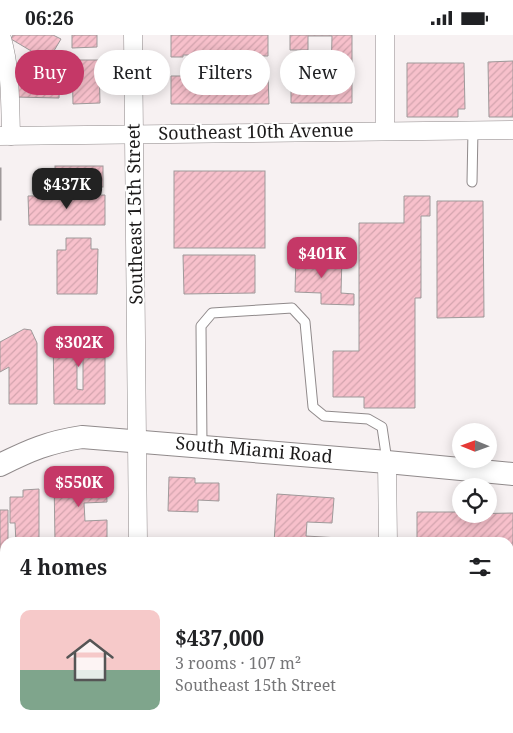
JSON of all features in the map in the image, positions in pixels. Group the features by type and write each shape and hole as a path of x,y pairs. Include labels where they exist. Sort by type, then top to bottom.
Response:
{"street":[{"path":"1,35 10,77 5,136"},
{"name":"Southeast 15th Street","path":"133,35 138,537"},
{"path":"385,35 386,131"},
{"name":"Southeast 10th Avenue","path":"5,136 513,130"},
{"name":"South Miami Road","path":"0,465 27,451 58,441 82,437 137,440 513,474"},
{"path":"387,462 388,537"}],"lane":[{"path":"472,182 473,130"},
{"path":"202,446 201,326 212,313 292,309 305,322 313,407 324,416 368,419 382,427 387,462"}],"building":[{"path":"13,35 53,35 61,39 54,50 30,50 11,39"},
{"path":"72,35 97,35 97,47 72,48"},
{"path":"171,35 268,35 268,50 180,50 180,57 171,57"},
{"path":"290,35 352,35 352,50 332,50 332,36 308,36 308,50 290,50"},
{"path":"84,60 94,60 94,95 100,95 100,103 73,104 73,95 84,95"},
{"path":"513,61 513,117 489,117 488,62"},
{"path":"407,63 464,63 465,109 458,109 458,117 407,117"},
{"path":"171,76 180,76 180,95 269,95 269,104 171,104"},
{"path":"15,95 59,95 59,98 15,97"},
{"path":"291,95 352,95 352,103 291,103"},
{"path":"55,166 103,166 103,187 55,187"},
{"path":"1,168 1,220 0,220"},
{"path":"174,171 265,171 265,248 174,248"},
{"path":"105,195 105,225 29,225 28,196"},
{"path":"404,196 430,196 430,216 421,216 421,298 415,298 415,408 364,408 364,397 333,397 333,351 359,351 359,223 404,223"},
{"path":"437,201 483,201 484,317 437,318"},
{"path":"66,238 91,238 91,249 98,249 97,294 57,294 57,250 66,250"},
{"path":"183,255 255,255 255,293 184,294"},
{"path":"296,256 342,257 341,293 354,294 354,305 321,304 321,293 295,292"},
{"path":"24,329 31,330 37,343 37,404 9,404 9,367 0,372 0,342"},
{"path":"105,332 105,404 54,404 53,333","holes":["77,348 83,348 83,390 77,389"]},
{"path":"106,474 107,502 84,503 85,521 107,520 107,537 55,537 54,475"},
{"path":"169,477 195,478 195,483 219,483 219,501 198,500 198,512 168,511"},
{"path":"39,489 39,537 16,537 15,523 10,523 10,497 23,497 23,490"},
{"path":"277,494 334,498 332,523 307,522 306,536 323,537 274,537"},
{"path":"0,510 8,510 8,537 0,537"},
{"path":"417,512 452,512 452,523 497,523 497,513 513,513 513,537 417,537"}]}
